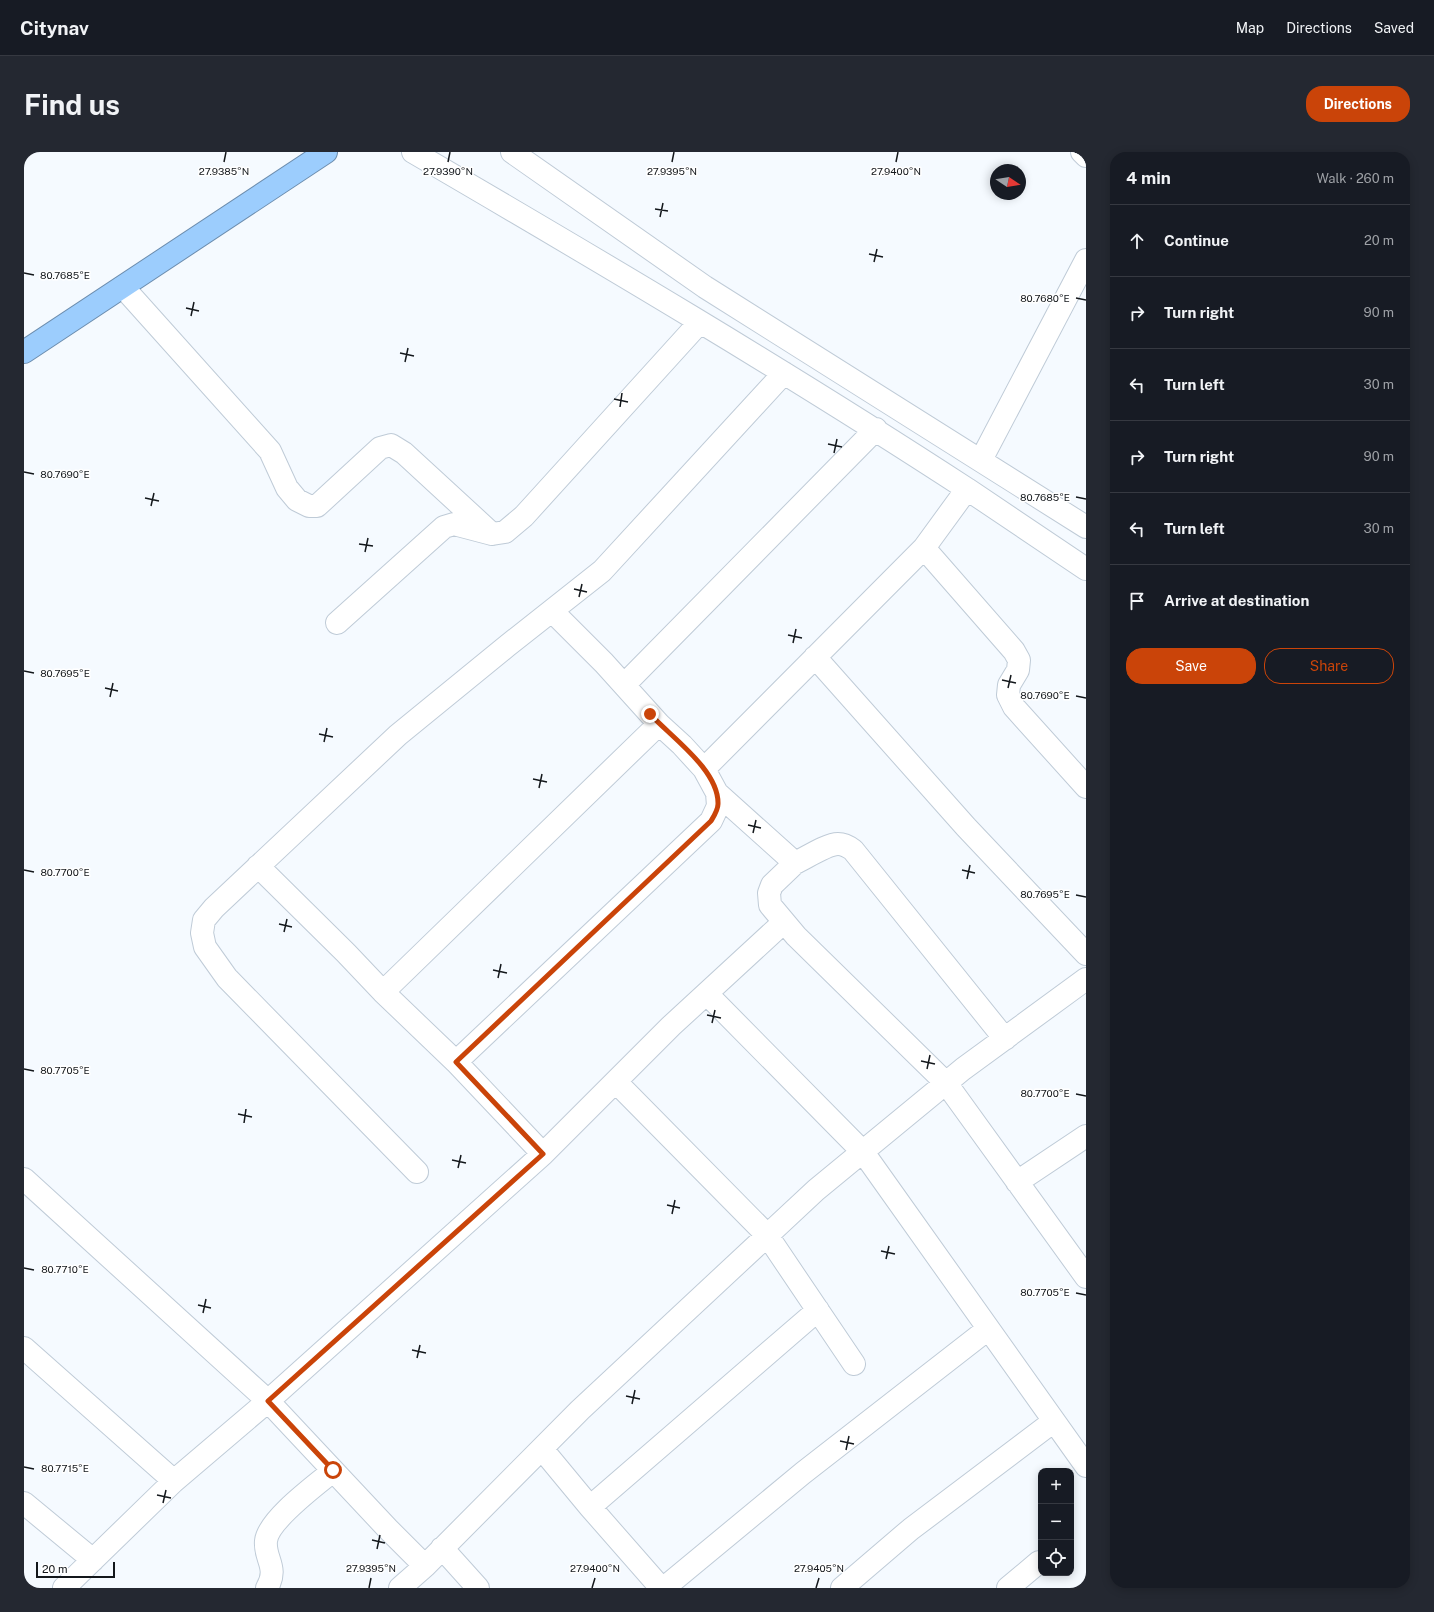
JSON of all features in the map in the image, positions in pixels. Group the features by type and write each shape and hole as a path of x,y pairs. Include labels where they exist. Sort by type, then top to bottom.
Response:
{"highway":[{"path":"24,352 326,152"}],"street":[{"path":"413,152 595,259 876,429 1086,569"},
{"path":"512,152 706,287 1086,526"},
{"path":"1082,152 1086,156"},
{"path":"981,460 1086,260"},
{"path":"122,287 270,451 287,488 297,500 309,506 317,506 380,448 391,445 404,453 492,534"},
{"path":"337,623 444,527 454,524 492,534 505,532 524,516 700,322"},
{"path":"417,1172 227,978 205,947 202,933 204,920 214,908 258,866 398,735 602,571 784,373"},
{"path":"624,684 876,429"},
{"path":"704,769 924,548 967,489"},
{"path":"924,548 1014,651 1019,660 1018,670 1009,685 1008,695 1014,707 1086,787"},
{"path":"552,611 624,684 659,724 682,745 704,769 717,793 795,863"},
{"path":"815,657 966,827 1086,954"},
{"path":"383,992 659,724"},
{"path":"456,1062 711,821 718,806 717,793"},
{"path":"1005,1039 853,850 847,846 838,844 830,845 795,863 772,885 769,893 770,905 784,922 830,970 946,1083 1086,1277"},
{"path":"258,866 346,953 383,992 456,1062 543,1154"},
{"path":"64,1588 174,1481 268,1401 543,1154 671,1026 784,922"},
{"path":"400,1588 425,1566 580,1410 816,1190 963,1069 1086,980"},
{"path":"707,994 862,1152 1086,1466"},
{"path":"616,1082 767,1236 854,1364"},
{"path":"1017,1182 1086,1136"},
{"path":"24,1179 268,1401 388,1529 425,1566"},
{"path":"590,1507 818,1310"},
{"path":"542,1448 590,1507 663,1588 803,1473 988,1329"},
{"path":"24,1348 174,1481"},
{"path":"842,1588 911,1529 1054,1420"},
{"path":"267,1588 270,1583 272,1571 266,1541 268,1532 276,1520 333,1470"},
{"path":"24,1503 93,1560"},
{"path":"442,1548 478,1588"},
{"path":"1008,1588 1038,1563"}],"route":[{"path":"333,1470 268,1401 543,1154 456,1062 711,821 716,813 718,806 717,793 704,769 650,714"}]}
